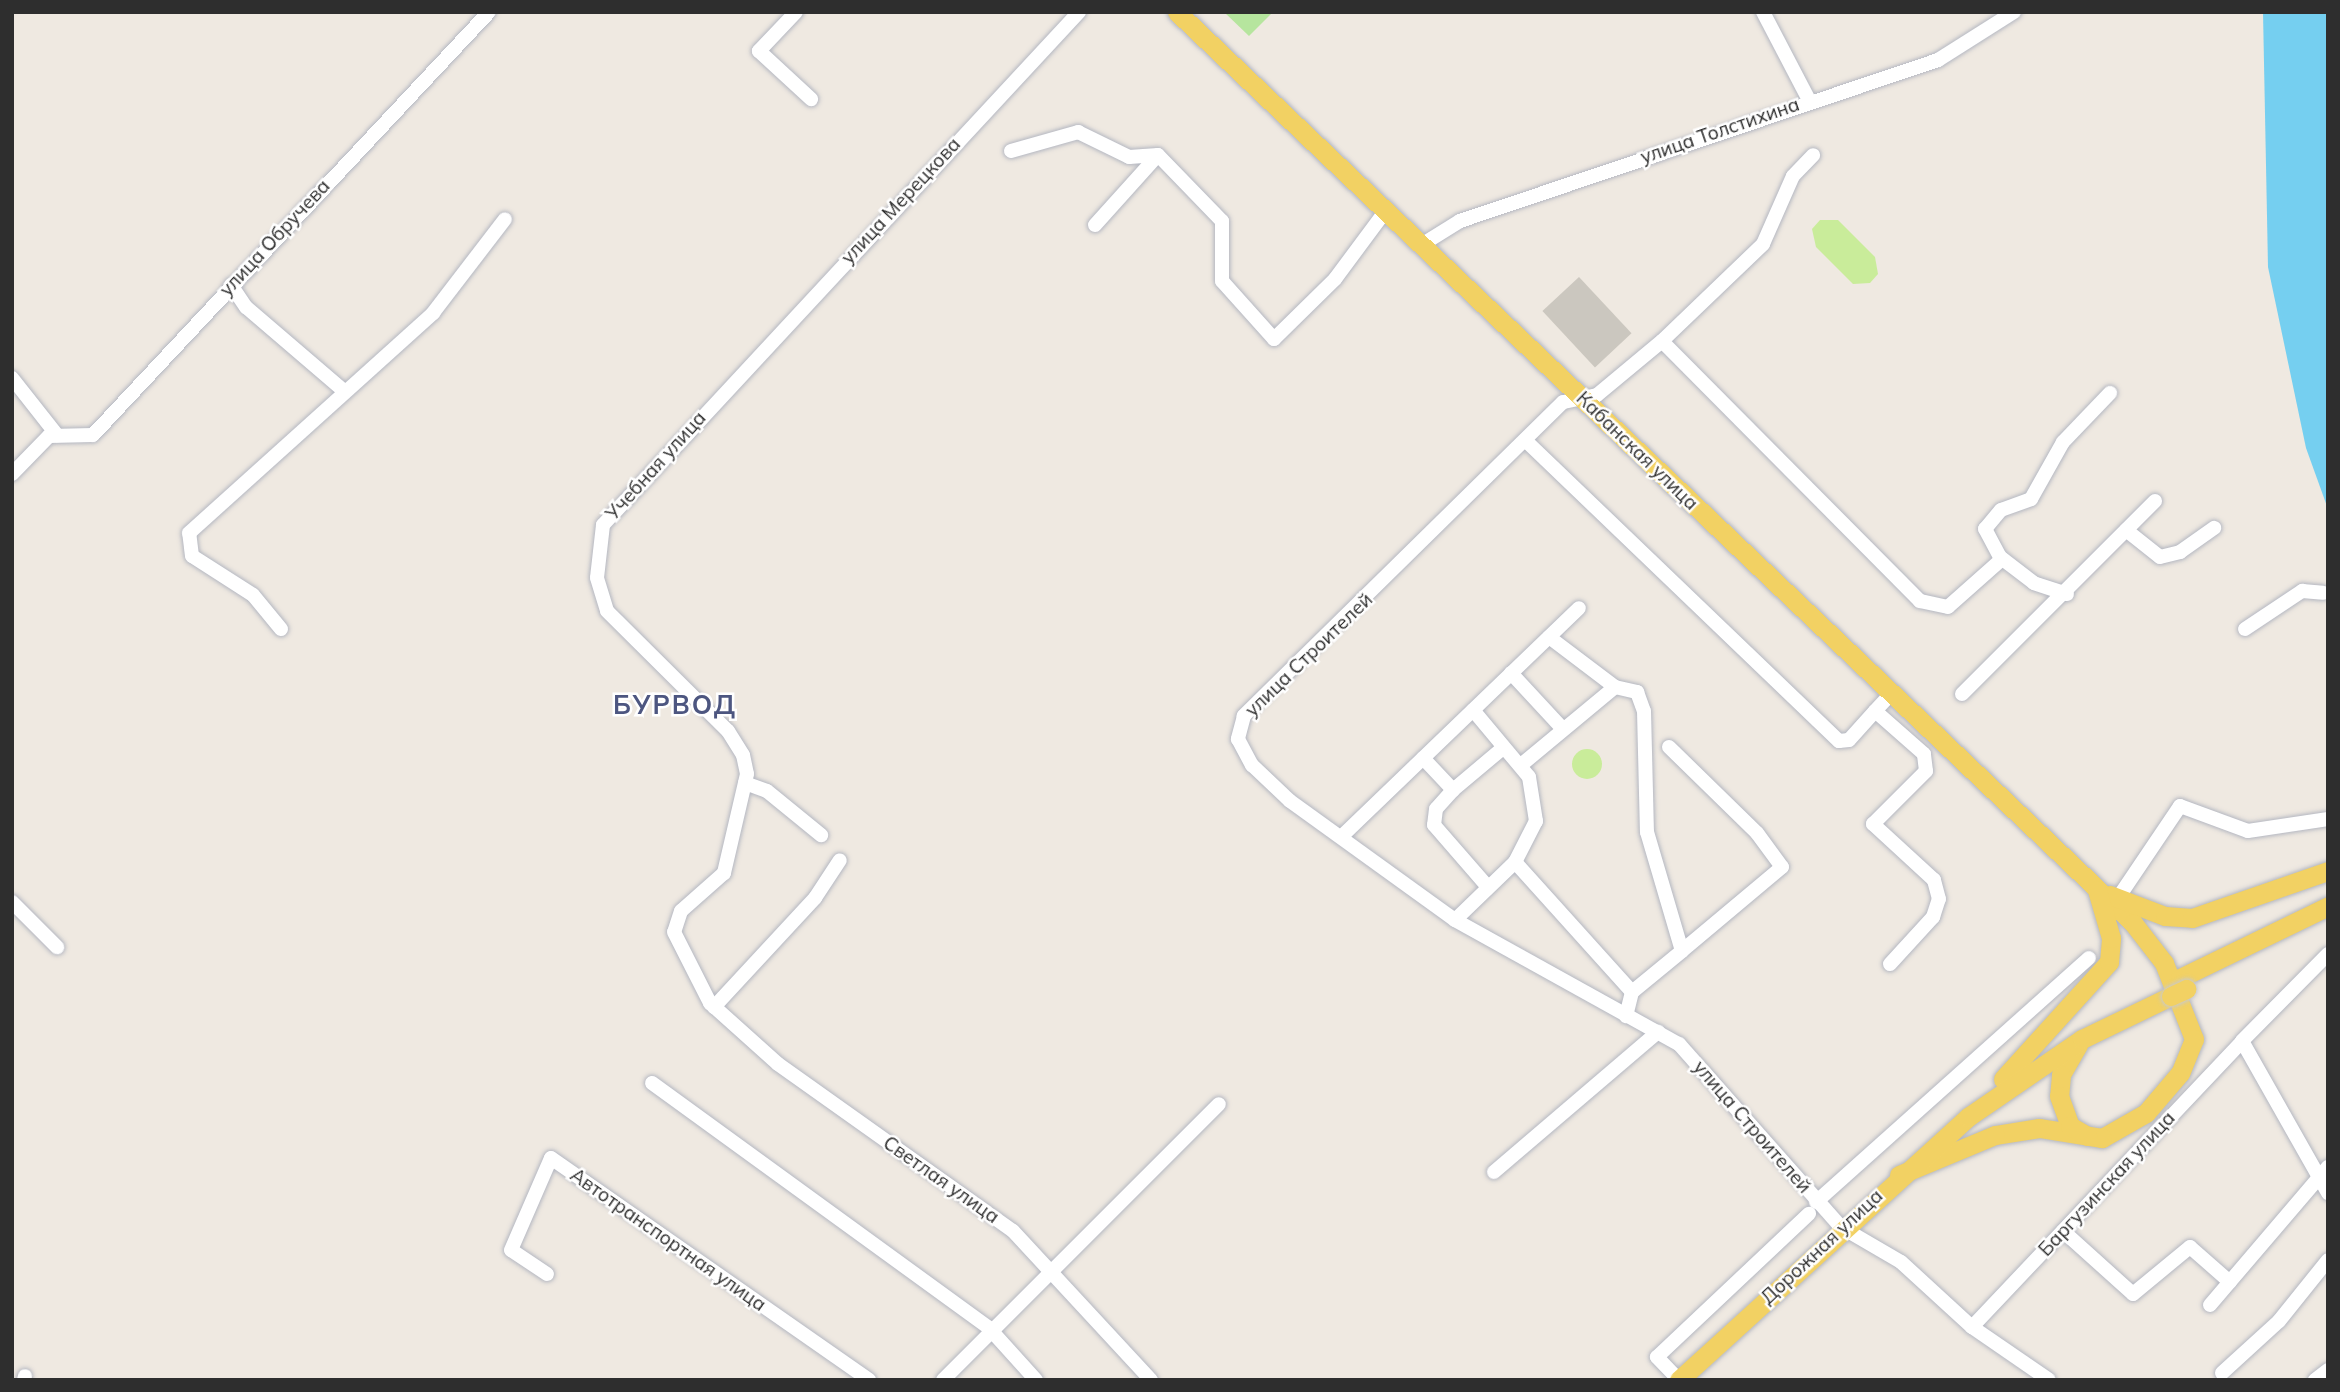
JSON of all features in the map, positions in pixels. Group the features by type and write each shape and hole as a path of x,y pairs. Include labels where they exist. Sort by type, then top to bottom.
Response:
{"main road":[{"name":"Кабанская улица","path":"1177,12 1387,209 2097,889 2164,963 2194,1039 2180,1073 2146,1113 2115,1135 2089,1137"},
{"name":"Кабанская улица","path":"2097,889 2165,916 2192,918 2328,871"},
{"path":"2003,1079 2109,962 2111,937 2097,889"},
{"path":"2176,987 2328,906"},
{"path":"2176,987 2328,918"},
{"name":"Дорожная улица","path":"1968,1117 2003,1079 2063,1038 2176,987"},
{"name":"Дорожная улица","path":"1679,1380 1841,1227 1968,1117 2082,1039 2176,987"},
{"path":"2082,1039 2068,1059 2059,1096 2070,1126 2089,1137"},
{"path":"1899,1175 1995,1135 2039,1128 2089,1137"}],"street":[{"name":"улица Обручева","path":"53,435 93,435 489,12"},
{"path":"796,12 759,51 811,99"},
{"name":"улица Мерецкова","path":"723,390 1079,12"},
{"name":"улица Толстихина","path":"1423,244 1460,221 1809,100 1938,60 2014,12"},
{"path":"1765,14 1809,100"},
{"path":"1011,151 1078,132 1129,157 1158,155 1222,220 1223,281 1274,339 1335,279 1387,209"},
{"path":"1095,225 1158,155"},
{"name":"улица Строителей","path":"1813,155 1793,176 1763,244 1662,341 1597,395 1563,402 1239,727 1238,739 1252,765 1341,837 1455,920 1679,1044 1813,1208 1901,1262 1972,1327 2049,1380"},
{"path":"281,629 253,595 192,556 186,540 343,390 433,313 505,219"},
{"path":"232,285 246,307 343,390"},
{"path":"1662,341 1920,601 1937,608 1956,603 2002,559"},
{"path":"12,378 53,435 12,474"},
{"name":"Учебная улица","path":"712,1005 674,932 681,911 724,873 745,783 743,755 728,731 607,611 597,578 603,525 723,390"},
{"path":"2067,594 2034,583 2002,559 1986,535 1988,524 2001,510 2032,499 2063,442 2110,393"},
{"path":"1525,440 1839,741 1849,740 1892,693"},
{"path":"1962,694 2043,609 2067,594 2155,501"},
{"path":"2126,530 2160,557 2180,552 2214,528"},
{"path":"2245,629 2302,591 2323,593"},
{"path":"1341,837 1579,607"},
{"path":"1549,637 1615,687 1637,692 1644,711 1647,832 1682,951"},
{"path":"1511,673 1562,728"},
{"path":"1521,765 1562,728 1615,687"},
{"path":"1455,920 1487,886 1515,862 1536,821 1521,765 1503,748 1473,710"},
{"path":"1875,711 1924,754 1926,771 1873,824 1934,880 1939,898 1933,917 1890,964"},
{"path":"1626,1016 1632,992 1782,867 1758,833 1669,747"},
{"path":"1487,886 1434,825 1436,809 1453,790 1503,748"},
{"path":"1423,758 1453,790"},
{"path":"745,783 767,791 821,835"},
{"path":"2118,898 2180,806 2248,831 2328,819"},
{"path":"712,1005 815,898 840,860"},
{"path":"1515,862 1632,992"},
{"path":"12,902 57,947"},
{"name":"Баргузинская улица","path":"1972,1327 2242,1041 2328,954"},
{"path":"1679,1380 1657,1357 1813,1208 2089,958"},
{"name":"Светлая улица","path":"712,1005 778,1064 1013,1231 1053,1270 1151,1380"},
{"path":"1493,1172 1658,1032"},
{"path":"2242,1041 2323,1172 2328,1193"},
{"path":"652,1083 989,1328 1036,1380"},
{"path":"943,1380 989,1328 1053,1270 1219,1104"},
{"name":"Автотранспортная улица","path":"547,1274 511,1250 551,1158 869,1380"},
{"path":"2210,1305 2323,1172"},
{"path":"2063,1231 2133,1294 2190,1247 2230,1282"},
{"path":"2222,1373 2280,1321 2328,1260"},
{"path":"2315,1380 2328,1370"}],"green space":[{"path":"1224,12 1273,12 1249,36"},
{"path":"1820,220 1838,220 1875,257 1878,274 1870,283 1853,284 1816,247 1812,229"},
{"path":"1587,749 1598,753 1602,764 1598,775 1587,779 1576,775 1572,764 1576,753"}],"water":[{"path":"2263,12 2328,12 2328,509 2306,448 2268,267"}],"building":[{"path":"1579,277 1632,333 1595,367 1542,311"}],"district":[{"name":"БУРВОД","path":"675,705"}]}
